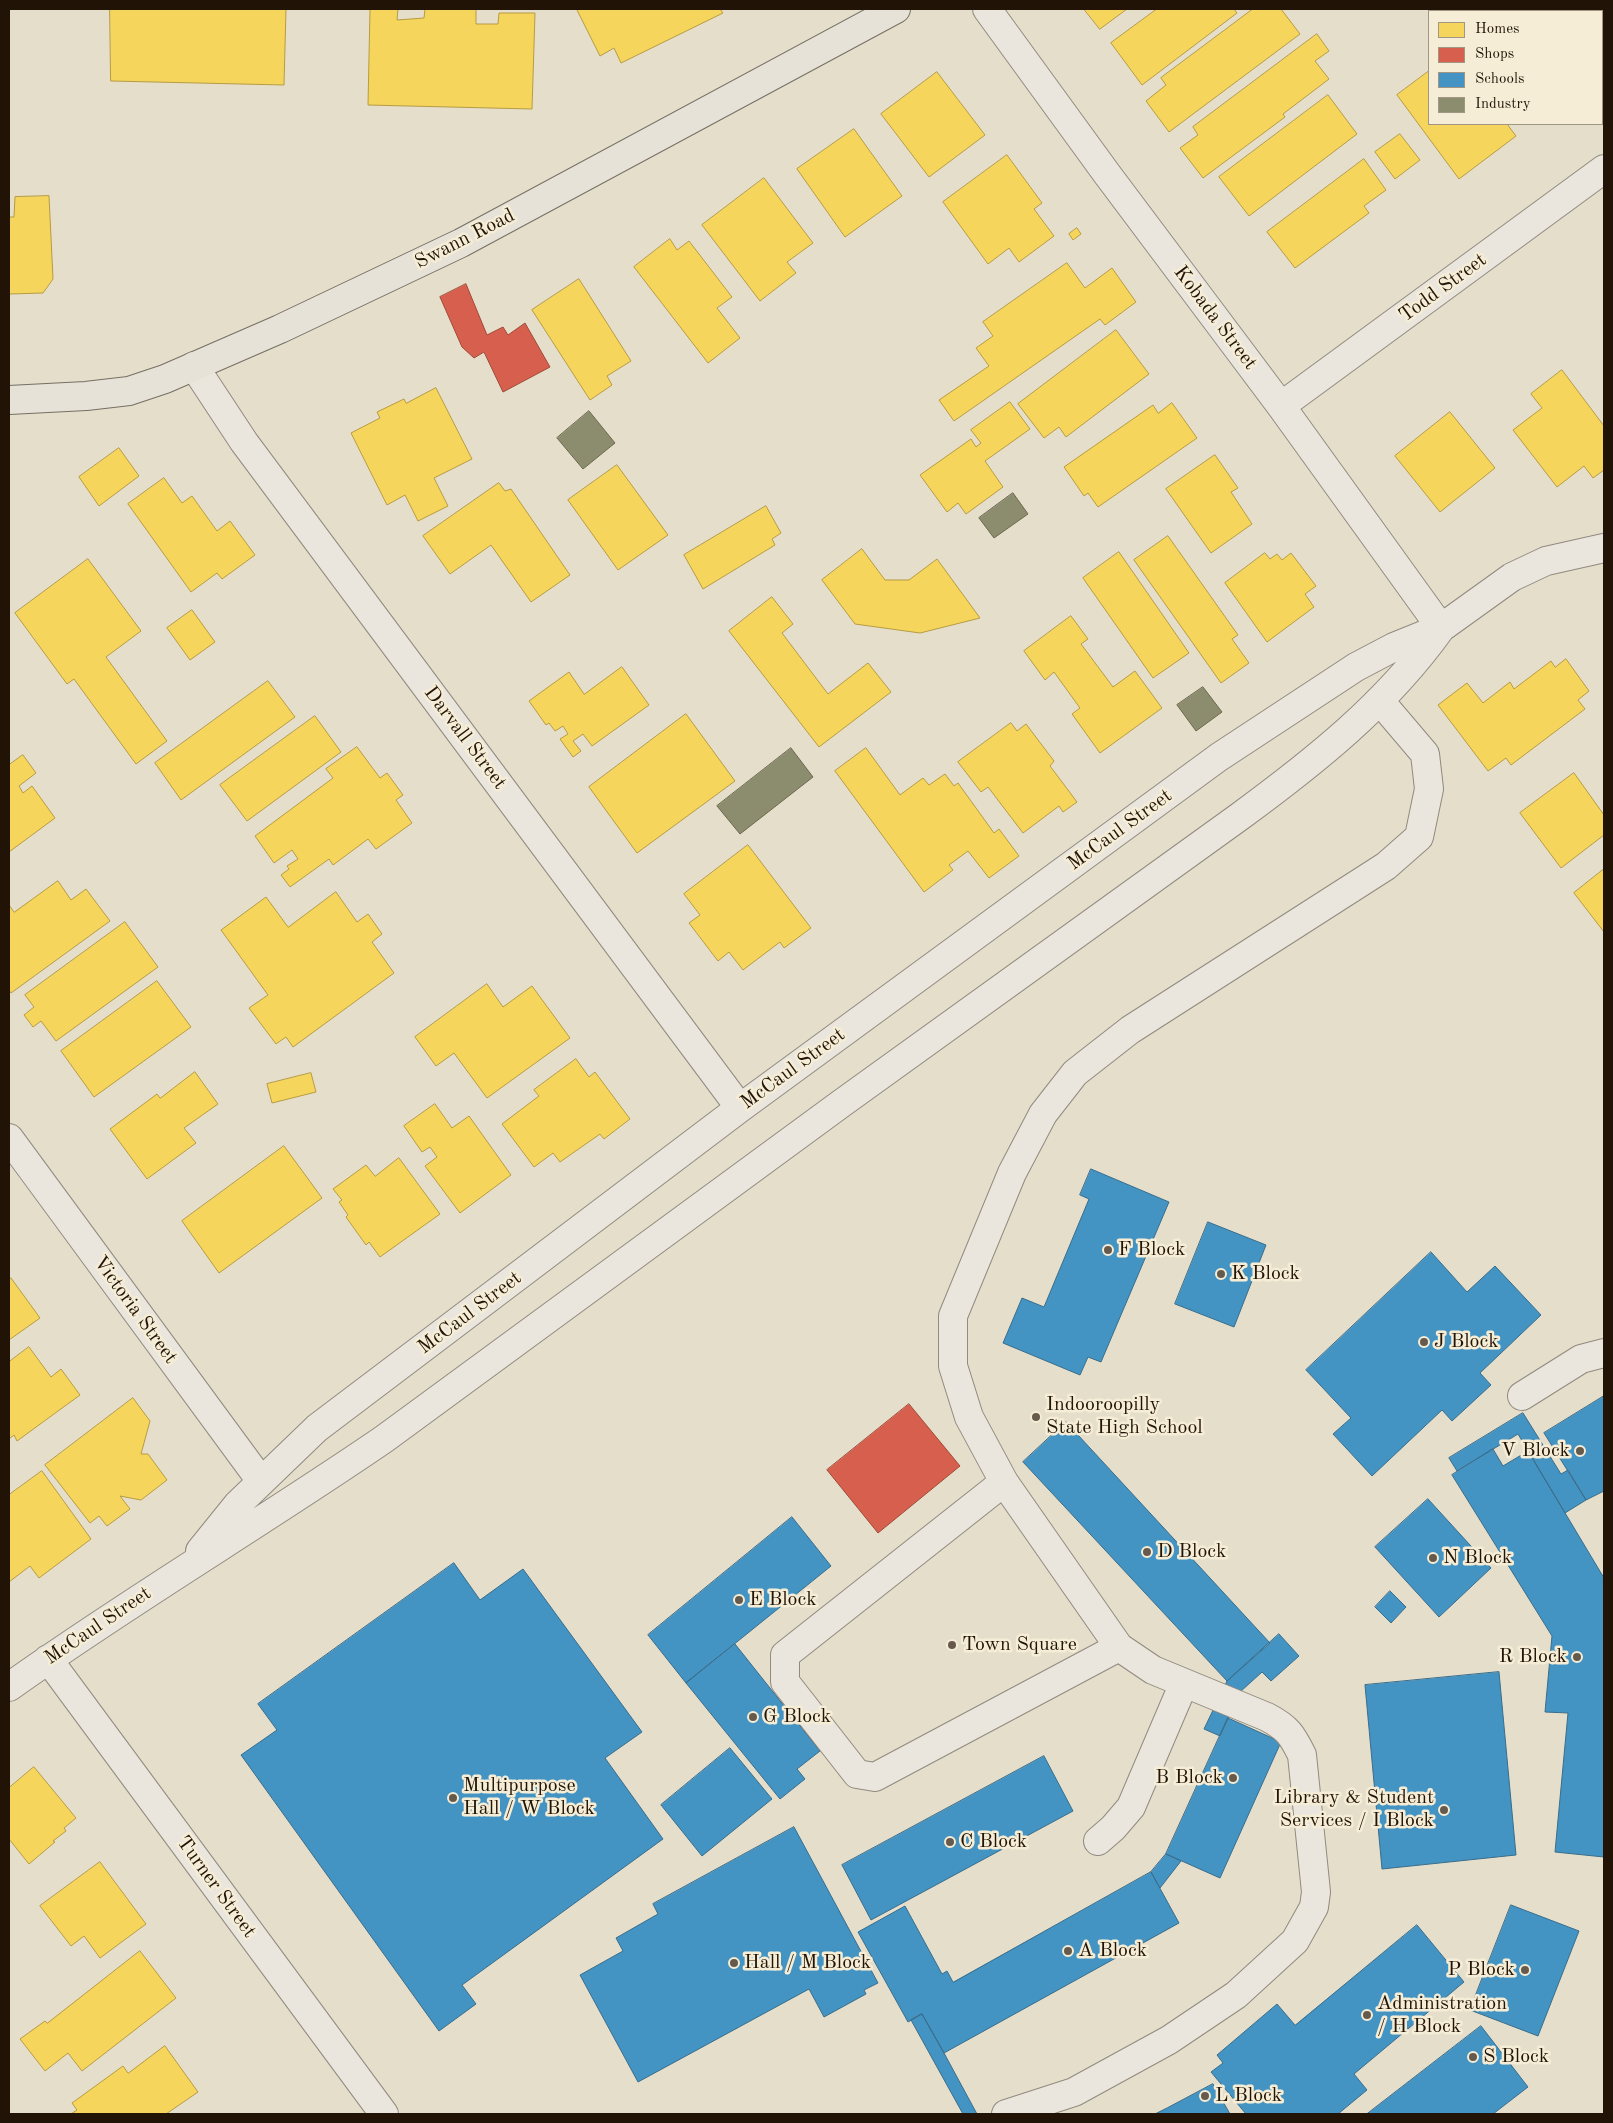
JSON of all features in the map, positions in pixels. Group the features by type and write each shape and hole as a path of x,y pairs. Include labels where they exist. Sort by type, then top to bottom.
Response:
{"main road":[{"name":"Swann Road","path":"9,400 86,396 129,391 194,366 280,329 461,243 896,9"}],"street":[{"name":"Kobada Street","path":"987,9 1107,174 1281,406 1441,628"},
{"name":"Todd Street","path":"1281,406 1604,169"},
{"name":"Darvall Street","path":"194,366 244,442 740,1108"},
{"name":"McCaul Street","path":"188,1566 238,1504 317,1428 740,1108 1219,757 1356,667 1394,647 1441,628 1496,588 1536,565 1604,548"},
{"name":"McCaul Street","path":"9,1687 188,1566 309,1490 384,1439 850,1097 1272,793 1332,744 1380,701 1406,675 1441,628"},
{"path":"1006,2114 1074,2092 1169,2040 1226,2002 1295,1941 1314,1906 1316,1892 1302,1755 1293,1737 1284,1726 1267,1717 1153,1670 1119,1647 1004,1482 969,1417 953,1366 953,1316 1012,1173 1043,1114 1074,1073 1130,1030 1386,866 1419,837 1429,789 1425,754 1380,701"},
{"name":"Victoria Street","path":"9,1138 261,1481"},
{"path":"1522,1396 1581,1359 1604,1352"},
{"path":"1004,1482 785,1655 785,1682 857,1774 876,1777 1119,1647"},
{"name":"Turner Street","path":"48,1659 384,2114"},
{"path":"1098,1841 1113,1828 1131,1807 1184,1683"}],"building: Homes":[{"path":"110,9 286,9 284,85 111,81"},
{"path":"398,9 397,20 424,18 425,9 476,9 476,24 498,24 499,13 535,13 532,109 368,105 370,10"},
{"path":"720,9 723,13 621,63 614,48 600,56 577,10"},
{"path":"1084,9 1127,9 1100,29"},
{"path":"1157,9 1234,9 1237,13 1142,85 1111,43"},
{"path":"1253,9 1281,9 1300,34 1169,132 1146,101 1166,85 1161,78"},
{"path":"1604,9 1604,37 1603,10 1516,10"},
{"path":"1317,34 1329,51 1315,61 1329,79 1283,114 1285,117 1203,178 1180,148 1198,135 1193,127"},
{"path":"937,72 985,135 929,177 881,114"},
{"path":"1428,72 1428,125 1508,125 1516,136 1459,179 1397,95"},
{"path":"1328,95 1357,134 1249,216 1219,177"},
{"path":"854,129 902,196 845,237 797,169"},
{"path":"1400,134 1420,160 1395,179 1375,152"},
{"path":"1007,155 1042,203 1034,209 1054,236 1019,262 1009,248 988,264 943,202"},
{"path":"1364,159 1386,190 1364,206 1369,213 1295,268 1267,232"},
{"path":"764,178 813,243 787,262 796,273 760,301 702,225"},
{"path":"49,196 53,279 43,293 9,294 9,217 14,217 15,197"},
{"path":"1077,228 1081,234 1073,240 1069,234"},
{"path":"670,239 677,250 689,241 732,297 717,308 740,338 708,363 634,267"},
{"path":"1067,263 1085,288 1112,268 1136,302 1105,325 1100,319 954,421 939,400 989,366 976,348 993,336 983,322"},
{"path":"579,279 631,361 607,376 612,385 590,400 532,310"},
{"path":"1116,330 1149,374 1066,437 1059,427 1044,438 1018,404"},
{"path":"1562,370 1604,426 1604,470 1593,478 1584,466 1557,487 1513,430 1542,408 1531,394"},
{"path":"436,388 472,459 434,478 448,506 418,521 405,495 387,505 351,433 380,418 377,412 404,399 406,403"},
{"path":"1010,402 1030,429 985,461 1003,487 966,514 958,503 947,512 920,475 971,439 976,447 981,443 971,430"},
{"path":"1172,403 1197,438 1098,507 1088,493 1084,496 1064,467 1153,405 1158,413"},
{"path":"1450,412 1495,468 1440,512 1395,456"},
{"path":"119,448 139,476 99,506 79,477"},
{"path":"1215,455 1238,488 1231,492 1252,524 1211,553 1166,489"},
{"path":"617,465 668,535 618,570 568,500"},
{"path":"164,478 182,503 192,496 217,531 230,521 255,555 222,579 217,573 191,592 128,504"},
{"path":"499,483 505,491 511,489 570,575 531,602 491,545 450,574 423,536"},
{"path":"766,506 781,533 772,539 775,545 703,589 684,555"},
{"path":"1168,536 1238,635 1232,639 1249,663 1221,683 1134,560"},
{"path":"862,549 885,580 909,580 937,559 980,618 920,633 855,624 822,580"},
{"path":"1119,552 1189,653 1153,678 1083,578"},
{"path":"1265,553 1270,559 1277,554 1282,560 1291,553 1316,586 1305,594 1314,607 1267,642 1225,583"},
{"path":"88,559 141,631 106,657 167,741 136,764 74,679 67,684 15,613"},
{"path":"772,597 793,624 782,633 828,694 868,663 891,692 819,747 729,631"},
{"path":"192,610 215,642 190,660 167,628"},
{"path":"1071,616 1088,639 1081,644 1113,687 1135,671 1162,708 1100,753 1072,714 1080,708 1054,672 1045,680 1024,651"},
{"path":"1566,659 1589,691 1578,700 1585,709 1511,765 1506,758 1488,771 1438,705 1467,683 1483,703 1510,682 1514,689 1551,661 1555,667"},
{"path":"622,667 649,705 592,746 583,734 573,741 581,751 573,757 560,739 568,734 563,726 555,731 549,723 546,725 529,701 569,672 584,694"},
{"path":"268,681 295,717 181,800 155,763"},
{"path":"686,714 735,781 637,853 589,787"},
{"path":"315,716 341,752 247,821 220,785"},
{"path":"1011,723 1017,731 1026,724 1054,761 1050,766 1077,802 1063,812 1059,806 1023,833 988,787 981,792 958,762"},
{"path":"357,747 380,778 387,773 403,795 396,800 412,823 376,849 368,839 333,865 329,859 290,887 281,875 289,869 287,866 298,859 292,850 274,863 255,836 333,778 326,769"},
{"path":"866,748 900,795 923,778 929,785 945,774 954,786 958,783 994,833 999,829 1019,856 989,878 968,851 949,865 953,870 924,892 835,771"},
{"path":"23,755 36,773 19,786 23,793 32,786 55,818 9,852 9,765"},
{"path":"1574,773 1604,815 1604,835 1561,868 1520,813"},
{"path":"748,845 811,928 784,948 780,942 743,970 729,952 718,961 689,923 700,915 684,894"},
{"path":"1604,869 1604,932 1574,893"},
{"path":"58,881 71,900 86,889 110,921 11,993 9,990 9,905 14,912"},
{"path":"336,892 357,922 368,914 382,934 372,942 394,973 293,1047 286,1037 276,1044 249,1008 268,995 221,930 266,897 288,927"},
{"path":"125,922 158,967 56,1041 41,1021 33,1027 24,1015 34,1007 25,995"},
{"path":"157,981 191,1027 94,1097 61,1051"},
{"path":"487,984 503,1007 532,986 570,1038 487,1098 454,1053 436,1066 415,1037"},
{"path":"576,1059 589,1077 595,1072 630,1119 604,1139 600,1134 560,1162 553,1153 534,1167 502,1124 539,1096 534,1090"},
{"path":"195,1072 218,1104 184,1128 196,1143 147,1179 110,1129 157,1094 160,1098"},
{"path":"311,1073 316,1092 272,1103 267,1084"},
{"path":"435,1104 452,1128 469,1116 511,1175 460,1213 425,1166 437,1157 430,1147 422,1152 404,1126"},
{"path":"284,1146 322,1198 219,1273 182,1221"},
{"path":"399,1158 440,1214 380,1257 369,1242 366,1245 346,1217 348,1215 339,1202 342,1200 333,1189 366,1165 375,1176"},
{"path":"11,1278 40,1318 9,1340 9,1280"},
{"path":"29,1347 51,1377 61,1369 80,1395 17,1441 14,1435 9,1439 9,1362"},
{"path":"133,1398 150,1421 141,1454 148,1454 167,1480 141,1500 120,1496 130,1509 107,1526 99,1516 90,1523 45,1465"},
{"path":"42,1471 91,1539 39,1578 30,1566 9,1582 9,1495"},
{"path":"34,1767 76,1818 64,1828 66,1831 53,1841 55,1842 29,1864 9,1839 9,1788"},
{"path":"100,1862 146,1924 100,1958 84,1936 71,1946 40,1906"},
{"path":"140,1951 176,1998 82,2071 68,2053 45,2071 20,2039 45,2021 47,2023"},
{"path":"165,2046 198,2092 166,2114 71,2114 77,2110 72,2103 123,2066 128,2073"}],"building: Shops":[{"path":"466,284 487,335 503,327 508,335 525,323 550,367 503,392 484,352 474,358 462,347 440,297"},
{"path":"909,1404 960,1466 878,1533 827,1470"}],"building: Schools":[{"name":"F Block","path":"1091,1169 1169,1202 1101,1362 1088,1357 1080,1375 1003,1343 1022,1298 1044,1307 1089,1199 1080,1195"},
{"name":"K Block","path":"1208,1222 1266,1245 1234,1327 1175,1304"},
{"name":"J Block","path":"1431,1252 1467,1292 1495,1266 1541,1315 1480,1373 1491,1385 1452,1421 1442,1410 1372,1476 1333,1434 1351,1418 1306,1370"},
{"name":"V Block","path":"1604,1396 1604,1491 1586,1500 1544,1433"},
{"path":"1523,1413 1561,1474 1568,1470 1586,1500 1565,1513 1518,1434 1457,1471 1449,1458"},
{"name":"D Block","path":"1066,1422 1270,1643 1227,1681 1023,1462"},
{"name":"R Block","path":"1493,1449 1503,1466 1528,1451 1604,1578 1604,1857 1555,1852 1568,1713 1545,1712 1552,1636 1452,1475"},
{"name":"N Block","path":"1428,1499 1491,1568 1439,1617 1375,1547"},
{"name":"E Block","path":"792,1517 831,1566 686,1683 648,1635"},
{"name":"Multipurpose Hall / W Block","path":"454,1563 480,1600 523,1569 642,1732 605,1758 663,1839 462,1985 476,2004 439,2031 241,1755 277,1730 258,1704"},
{"path":"1390,1591 1406,1607 1391,1623 1375,1607"},
{"path":"1279,1634 1299,1656 1271,1681 1262,1672 1240,1692 1220,1736 1204,1729 1227,1681"},
{"name":"G Block","path":"735,1644 820,1751 797,1769 805,1779 780,1799 686,1683"},
{"name":"Library & Student Services / I Block","path":"1499,1672 1516,1855 1382,1869 1365,1685"},
{"name":"B Block","path":"1228,1718 1281,1742 1220,1878 1166,1854"},
{"name":"G Block","path":"730,1748 772,1799 702,1856 661,1805"},
{"name":"C Block","path":"1044,1756 1073,1811 871,1920 842,1865"},
{"name":"Hall / M Block","path":"794,1827 878,1983 864,1990 866,1994 824,2017 809,1989 638,2082 580,1975 623,1951 616,1938 658,1914 653,1904"},
{"path":"1166,1854 1181,1861 1160,1888 1151,1872"},
{"name":"A Block","path":"1151,1872 1179,1923 944,2053 922,2014 908,2022 858,1932 905,1906 942,1974 947,1971 953,1982"},
{"name":"P Block","path":"1511,1905 1579,1931 1538,2036 1470,2010"},
{"name":"Administration / H Block","path":"1417,1925 1464,1982 1354,2074 1367,2090 1338,2114 1246,2114 1211,2072 1223,2063 1217,2055 1277,2004 1295,2025"},
{"path":"922,2014 977,2114 963,2114 911,2020"},
{"name":"S Block","path":"1481,2026 1528,2087 1493,2114 1367,2114"},
{"name":"L Block","path":"1213,2084 1230,2114 1155,2114 1167,2108"}],"building: Industry":[{"path":"589,411 615,443 583,469 557,438"},
{"path":"1013,493 1028,514 994,538 979,518"},
{"path":"1203,687 1222,712 1196,731 1177,705"},
{"path":"791,748 813,777 740,834 717,806"}],"place":[{"name":"F Block","path":"1108,1250"},
{"name":"K Block","path":"1221,1274"},
{"name":"J Block","path":"1424,1342"},
{"name":"Indooroopilly State High School","path":"1036,1417"},
{"name":"V Block","path":"1580,1451"},
{"name":"D Block","path":"1147,1552"},
{"name":"N Block","path":"1433,1558"},
{"name":"E Block","path":"739,1600"},
{"name":"Town Square","path":"952,1645"},
{"name":"R Block","path":"1577,1657"},
{"name":"G Block","path":"753,1717"},
{"name":"B Block","path":"1233,1778"},
{"name":"Multipurpose Hall / W Block","path":"453,1798"},
{"name":"Library & Student Services / I Block","path":"1444,1810"},
{"name":"C Block","path":"950,1842"},
{"name":"A Block","path":"1068,1951"},
{"name":"Hall / M Block","path":"734,1963"},
{"name":"P Block","path":"1525,1970"},
{"name":"Administration / H Block","path":"1367,2015"},
{"name":"S Block","path":"1473,2057"},
{"name":"L Block","path":"1205,2096"}]}
